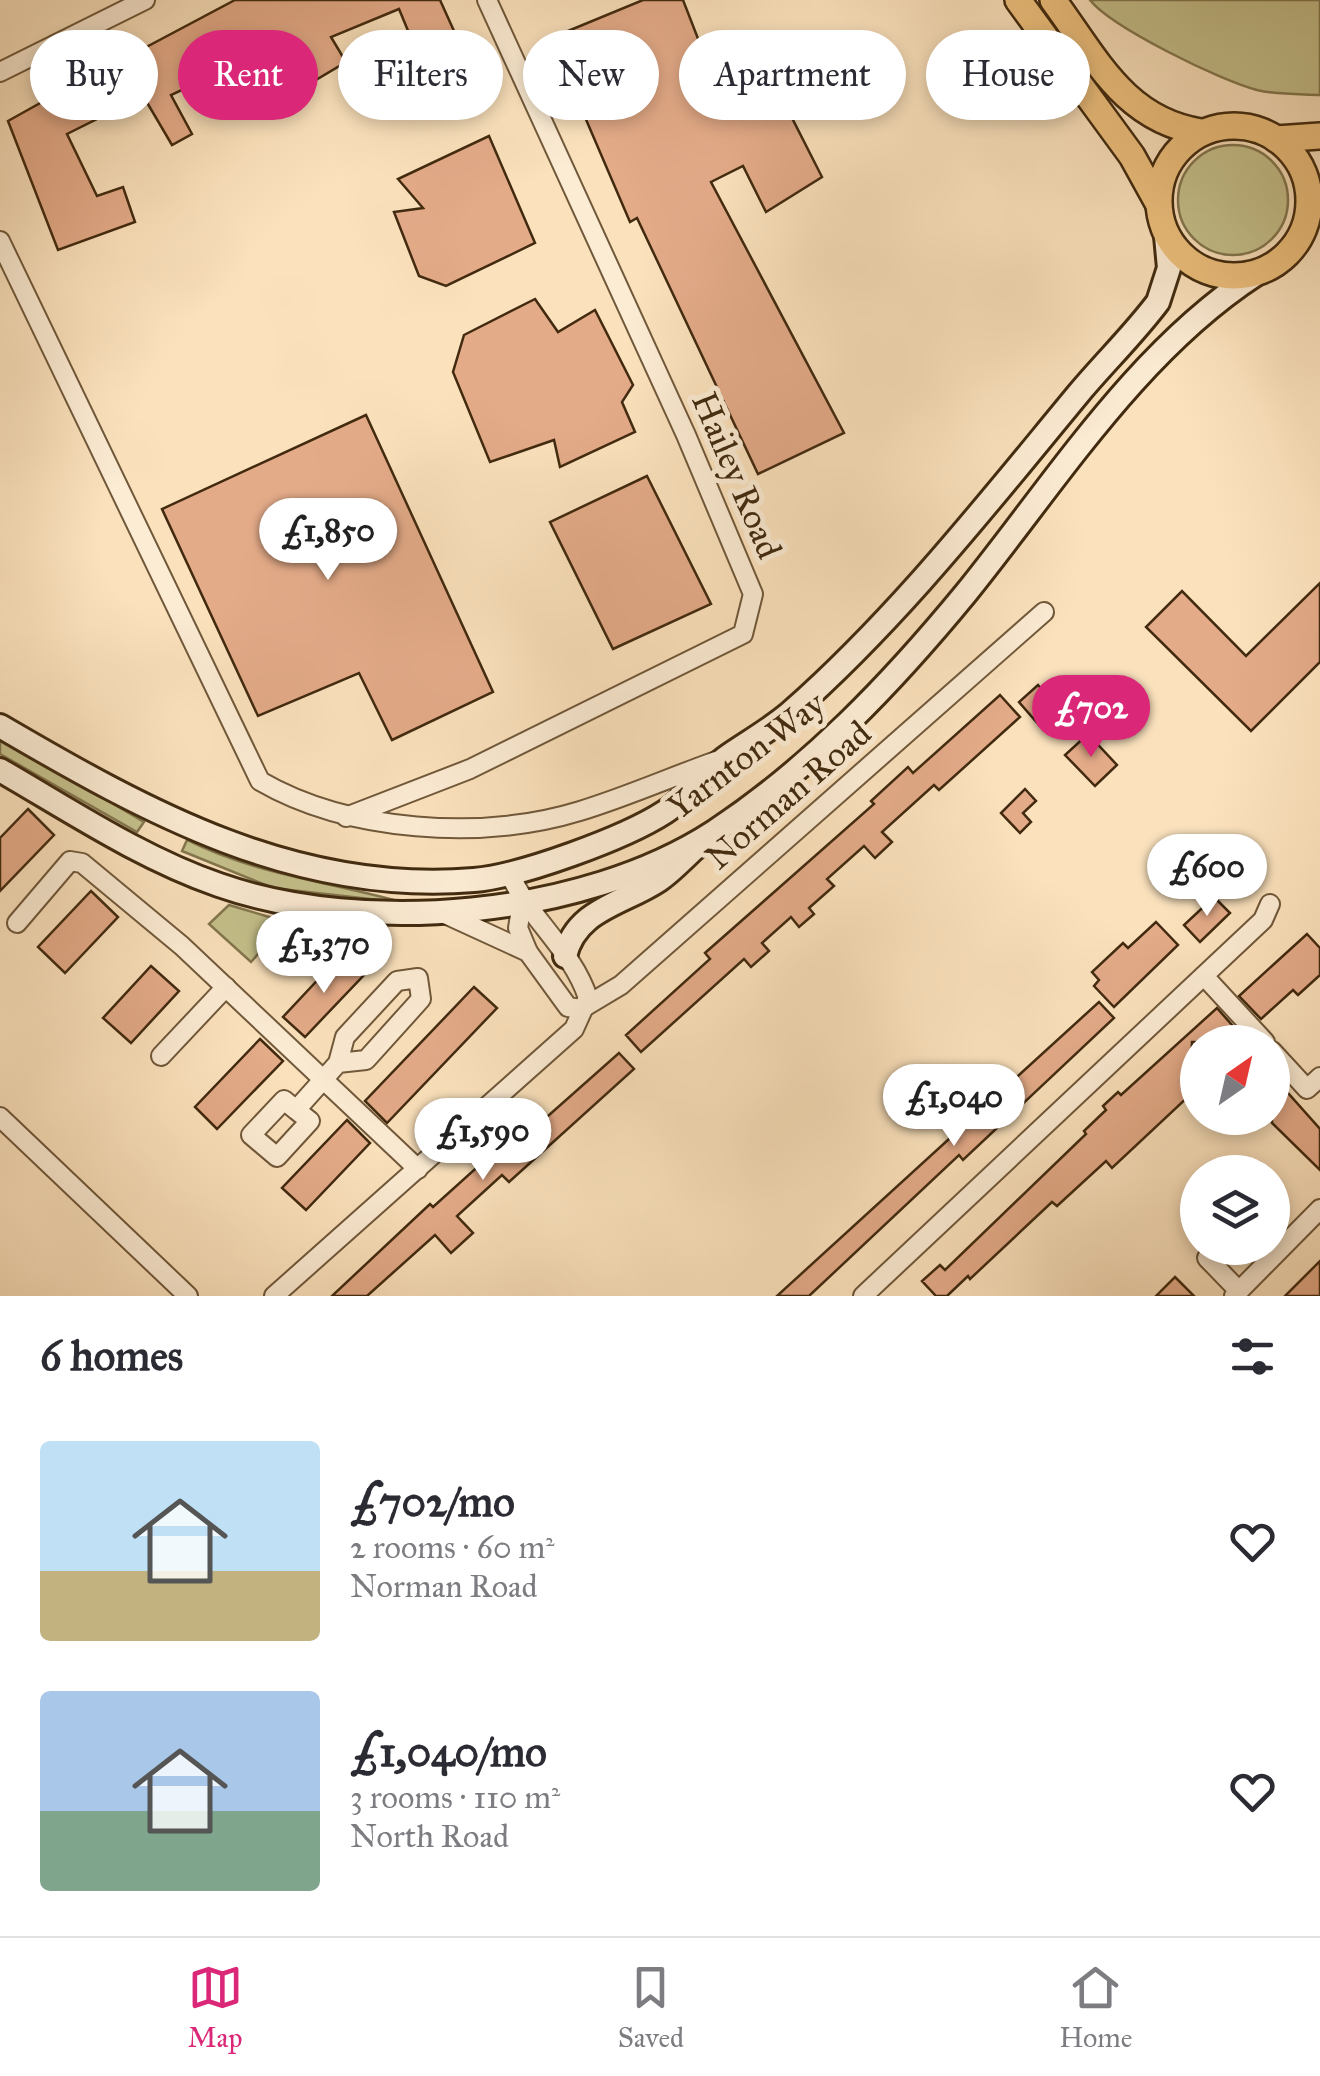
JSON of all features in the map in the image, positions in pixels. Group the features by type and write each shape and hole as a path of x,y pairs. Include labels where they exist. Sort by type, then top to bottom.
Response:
{"main road":[{"path":"1018,0 1132,156 1158,203 1166,236 1182,257 1204,271 1230,277 1256,274 1293,248 1315,209 1304,172 1276,139"},
{"path":"1053,0 1133,103 1169,127 1200,132 1241,126 1276,139 1320,136"},
{"path":"1158,203 1167,166 1200,132"}],"street":[{"path":"0,72 145,0"},
{"name":"Hailey Road","path":"346,817 470,769 743,634 752,594 686,435 487,0"},
{"name":"Yarnton Way","path":"0,726 155,814 270,857 378,879 474,880 510,874 596,844 666,812 728,757 791,712 924,577 1146,319 1166,285 1166,236"},
{"path":"0,241 260,781 297,802 346,817 457,830 576,812 728,757"},
{"name":"Yarnton Way","path":"0,770 152,857 223,886 336,910 444,914 522,903 624,874 712,834 841,731 951,611 1165,348 1206,308 1256,274"},
{"name":"Norman Road","path":"274,1296 564,1042 581,1009 621,985 1038,617"},
{"path":"565,956 569,939 592,914 660,880 712,834"},
{"path":"17,923 70,862 82,863 226,987 418,1169"},
{"path":"510,874 522,903 542,919 588,998 581,1009 568,1006 528,952 518,928 522,903"},
{"path":"862,1296 1264,920 1270,904"},
{"path":"444,914 528,952"},
{"path":"1204,976 1249,1025"},
{"path":"296,1110 338,1063 345,1037 397,980 418,978 421,999 366,1060 338,1063"},
{"path":"160,1056 226,987"},
{"path":"1290,1070 1308,1089 1320,1077"},
{"path":"0,1117 188,1296"},
{"path":"1213,1265 1237,1293 1320,1209"}],"shaded area":[{"path":"1090,0 1320,0 1320,95 1264,92 1240,85 1143,38"},
{"path":"1233,145 1254,149 1272,161 1284,179 1288,200 1284,221 1272,239 1254,251 1233,255 1212,251 1194,239 1182,221 1178,200 1182,179 1194,161 1212,149"},
{"path":"0,737 144,822 137,832 0,754"},
{"path":"187,840 267,870 405,903 273,888 182,851"},
{"path":"229,905 286,922 251,962 209,924"}],"building":[{"path":"235,0 440,0 454,30 408,30 399,9 348,30 338,30 331,37 338,49 338,67 318,79 318,30 178,30"},
{"path":"643,0 683,0 695,30 679,30 679,120 793,120 822,177 766,212 743,166 711,182 844,433 758,474 637,218 630,222 586,120 659,120 659,30 570,30"},
{"path":"178,30 178,92 171,95 178,108 178,120 184,120 192,134 172,145 157,120 158,41"},
{"path":"30,109 30,120 95,120 67,134 97,196 123,187 135,222 58,250 8,121"},
{"path":"489,136 535,243 446,286 419,276 394,212 423,208 398,179"},
{"path":"535,299 558,332 595,310 633,385 622,402 635,432 560,467 554,440 490,462 453,372 464,335"},
{"path":"366,415 493,692 392,740 359,673 258,716 162,509"},
{"path":"647,476 711,604 613,649 550,522"},
{"path":"1320,583 1320,662 1251,731 1146,627 1182,591 1246,656"},
{"path":"1038,685 1058,707 1039,725 1019,702"},
{"path":"1000,695 1020,717 939,790 934,785 882,832 892,842 875,858 864,846 827,879 834,886 809,908 814,914 799,927 791,917 762,943 769,951 751,967 744,959 641,1052 626,1035 710,959 705,953 874,804 871,801 908,767 913,773"},
{"path":"1088,734 1117,765 1095,786 1065,755"},
{"path":"1025,789 1036,801 1023,813 1031,822 1020,833 1001,813"},
{"path":"28,809 54,835 0,891 0,838"},
{"path":"1221,851 1242,873 1220,894 1199,871"},
{"path":"91,891 118,917 65,973 38,947"},
{"path":"1214,897 1230,913 1200,942 1184,925"},
{"path":"1156,922 1178,945 1114,1007 1094,986 1099,980 1092,972 1123,943 1128,948"},
{"path":"1307,934 1320,948 1320,975 1298,995 1293,990 1261,1019 1239,996"},
{"path":"342,954 364,975 305,1037 283,1017"},
{"path":"151,966 179,991 131,1043 103,1018"},
{"path":"474,987 497,1008 387,1123 365,1101"},
{"path":"1099,1002 1114,1018 963,1160 959,1155 809,1296 777,1296"},
{"path":"1217,1008 1232,1025 1198,1025"},
{"path":"260,1039 283,1061 217,1129 195,1107"},
{"path":"1180,1042 1180,1104 1112,1168 1106,1161 1057,1206 1052,1202 970,1279 968,1276 947,1296 936,1296 922,1281 940,1265 945,1270 1086,1134 1084,1131 1106,1110 1103,1106 1118,1092 1121,1095"},
{"path":"619,1053 634,1069 509,1182 502,1175 457,1216 473,1233 451,1253 435,1235 367,1296 332,1296 430,1204 433,1207 524,1125 530,1132"},
{"path":"1290,1095 1320,1129 1320,1170 1284,1135 1290,1135"},
{"path":"347,1120 370,1143 306,1210 282,1188"},
{"path":"1320,1261 1320,1296 1285,1296"},
{"path":"1175,1277 1194,1296 1156,1296"}]}
